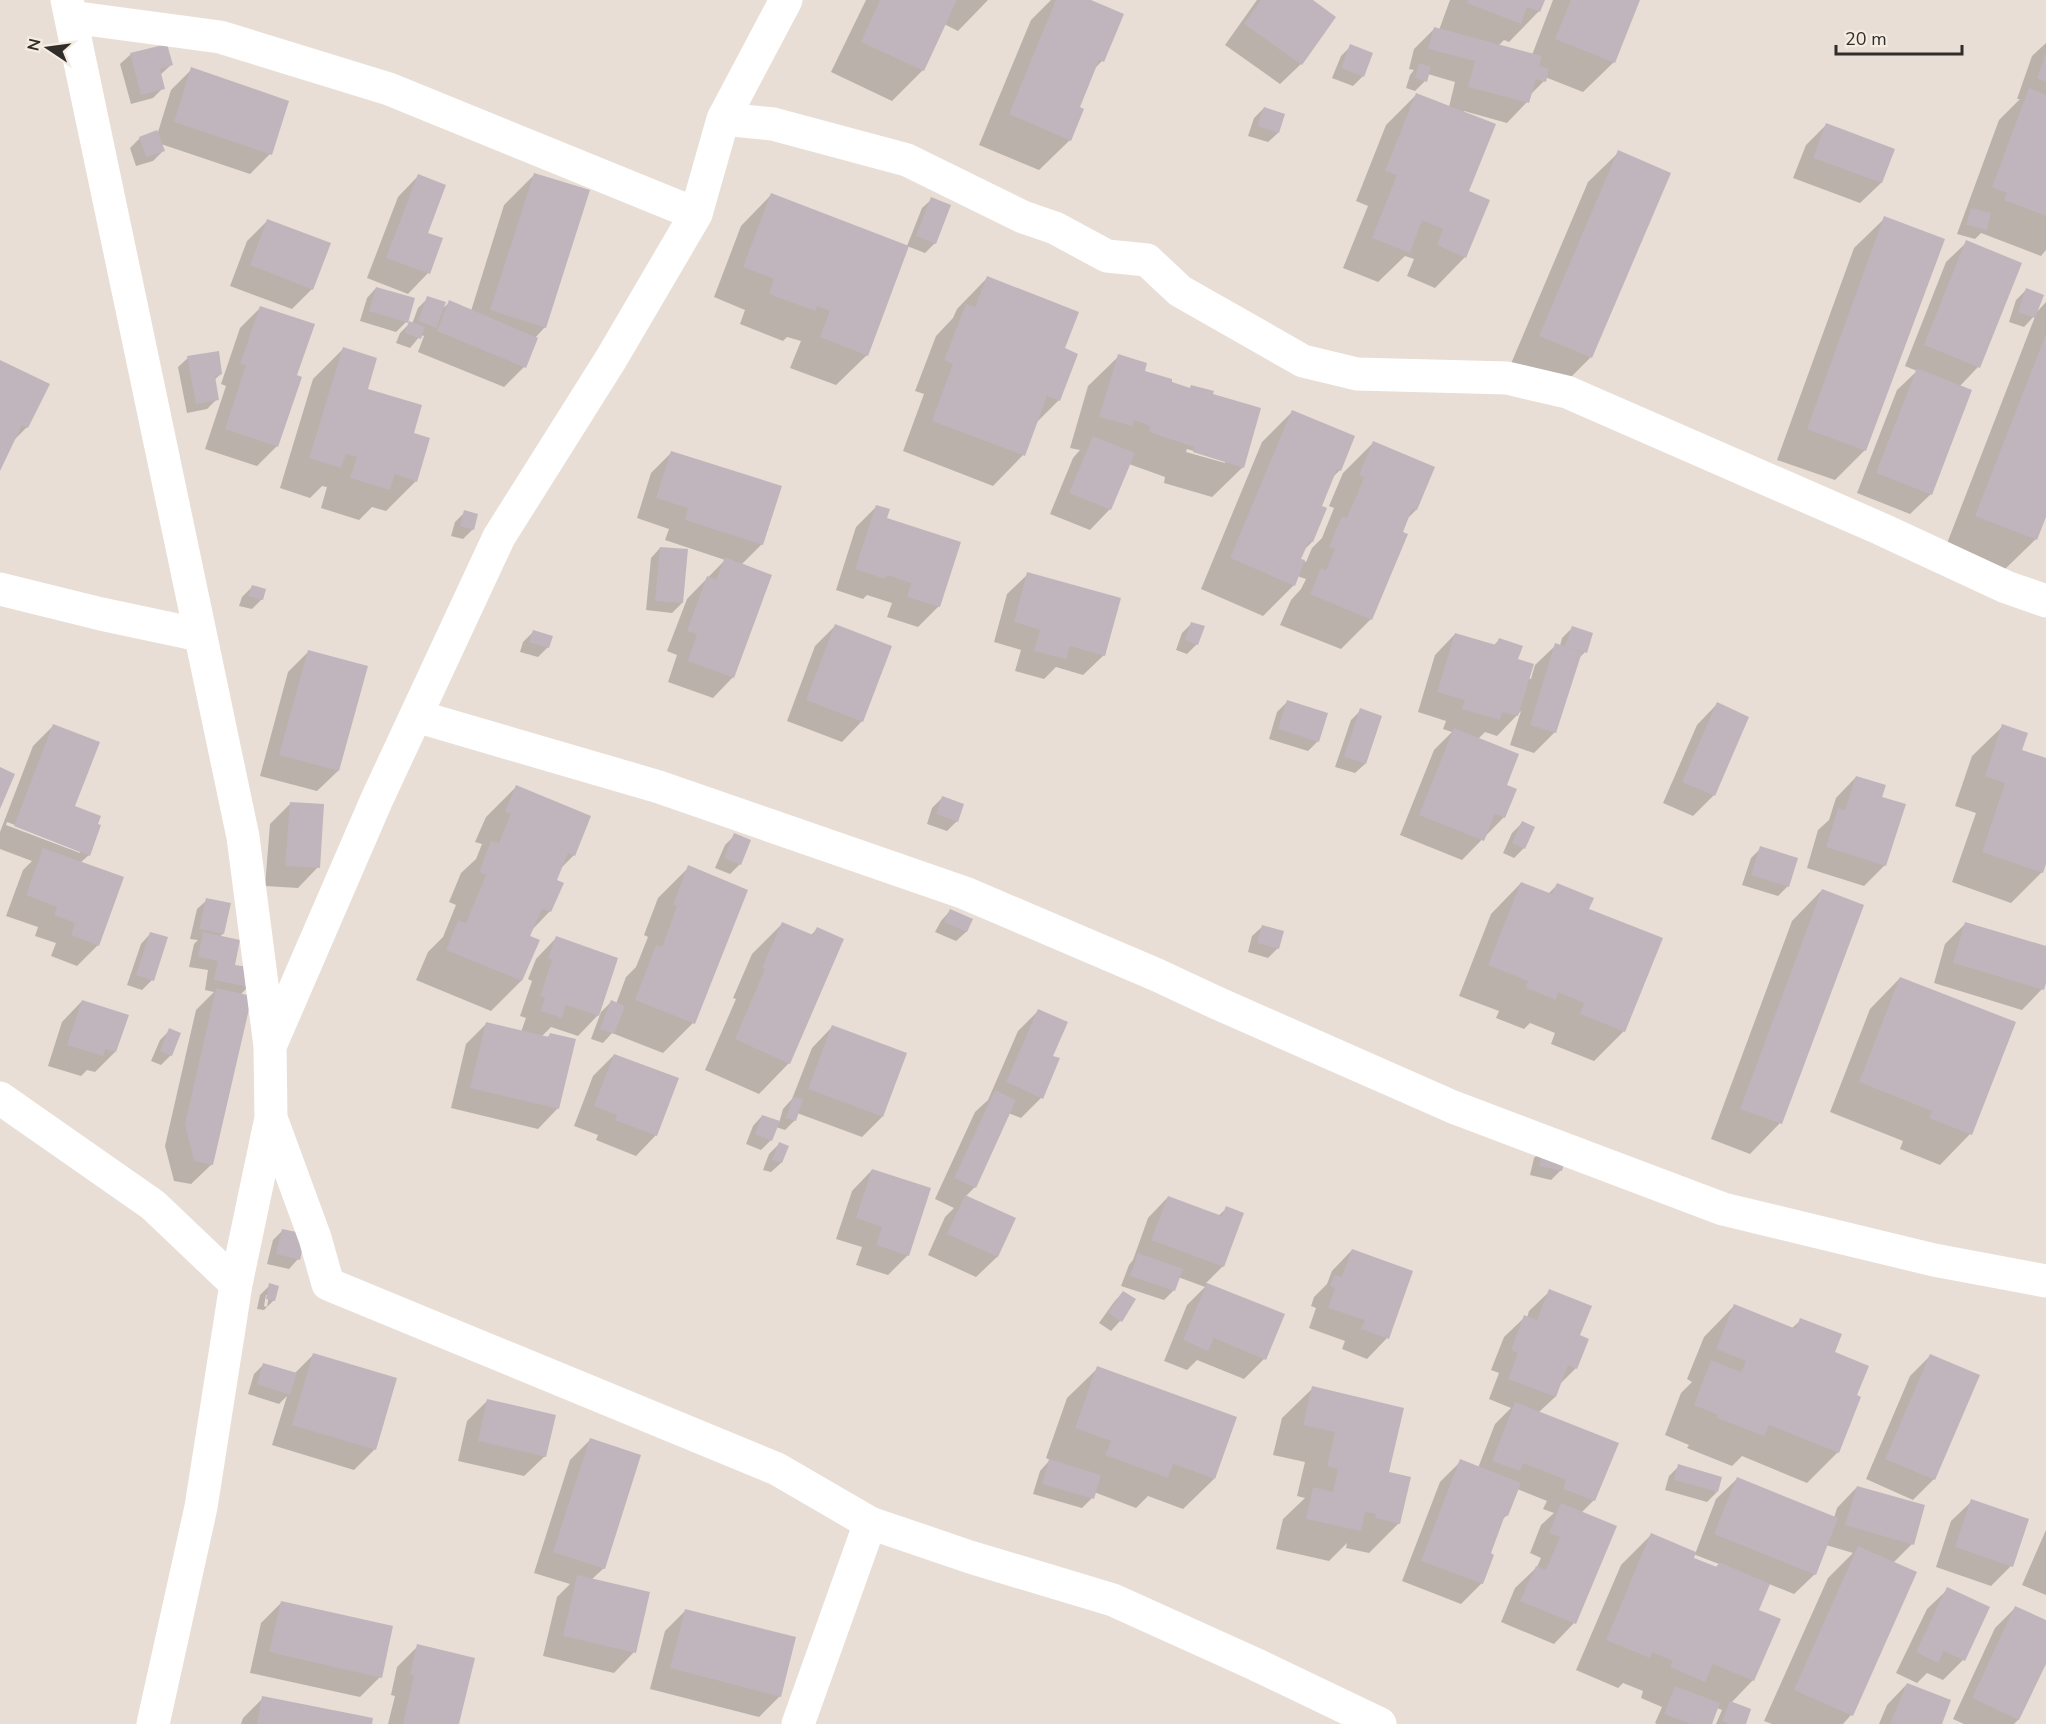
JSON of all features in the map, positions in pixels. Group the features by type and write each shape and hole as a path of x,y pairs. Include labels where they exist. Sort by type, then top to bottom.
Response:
{"street":[{"path":"270,1046 377,799 500,537 611,358 696,214 723,119 786,0"},
{"path":"153,1724 201,1508 236,1284 271,1118 270,1046 243,837 69,9 220,37 389,88 696,214"},
{"path":"723,119 772,124 907,160 1023,217 1055,228 1107,256 1147,260 1180,291 1303,361 1357,374 1507,378 1567,392 1881,529 2006,587 2046,601"},
{"path":"0,589 200,635"},
{"path":"416,716 659,787 965,893 1157,975 1217,1004 1453,1107 1723,1209 1934,1260 2046,1281"},
{"path":"0,1098 153,1205 236,1284"},
{"path":"271,1118 315,1238 328,1284 777,1469 870,1523 970,1557 1113,1600 1380,1724"},
{"path":"798,1724 870,1523"}],"building":[{"path":"880,0 957,0 924,71 861,42"},
{"path":"1056,0 1091,0 1124,14 1104,62 1099,60 1080,107 1084,109 1071,141 1009,114"},
{"path":"1261,0 1313,0 1336,17 1302,65 1244,24"},
{"path":"1468,0 1545,0 1540,12 1527,7 1521,24 1467,3"},
{"path":"1571,0 1640,0 1615,63 1555,39"},
{"path":"1434,27 1542,56 1539,66 1549,69 1546,82 1536,79 1529,103 1468,87 1475,61 1428,49"},
{"path":"167,44 173,65 160,69 165,89 141,95 130,53"},
{"path":"1350,44 1373,53 1364,77 1341,68"},
{"path":"2046,53 2046,82 2037,78"},
{"path":"1419,63 1431,67 1427,82 1415,78"},
{"path":"191,67 289,101 272,155 174,122"},
{"path":"2029,88 2046,95 2046,216 2004,200 2007,193 1992,187"},
{"path":"1416,93 1496,124 1469,191 1490,200 1466,258 1437,245 1443,229 1422,220 1410,253 1372,238 1397,175 1385,171"},
{"path":"1264,107 1285,114 1279,133 1257,126"},
{"path":"1826,123 1895,149 1882,183 1813,158"},
{"path":"157,130 165,151 146,157 139,137"},
{"path":"1618,150 1671,173 1592,358 1539,336"},
{"path":"534,173 590,190 546,328 490,310"},
{"path":"418,174 446,185 428,233 443,238 430,274 386,258"},
{"path":"771,193 909,246 868,356 820,337 830,311 817,306 815,311 769,294 774,279 743,267"},
{"path":"931,197 951,205 936,244 916,236"},
{"path":"1971,208 1991,213 1987,230 1966,225"},
{"path":"1884,216 1945,239 1866,451 1807,429"},
{"path":"267,219 331,243 313,290 250,265"},
{"path":"1966,240 2022,263 1980,368 1924,345"},
{"path":"987,276 1079,312 1065,348 1078,354 1060,401 1047,396 1025,456 932,421 953,364 944,360 966,304 975,307"},
{"path":"376,287 415,298 408,323 369,311"},
{"path":"2026,288 2044,295 2035,318 2018,312"},
{"path":"427,296 446,302 436,328 418,321"},
{"path":"449,300 538,338 526,368 437,331"},
{"path":"260,306 315,324 297,375 302,377 278,447 225,429 246,365 240,364"},
{"path":"409,321 425,327 421,339 405,333"},
{"path":"2046,334 2046,517 2037,540 1975,516"},
{"path":"343,347 377,358 368,389 422,405 414,433 430,438 417,482 395,474 390,490 350,478 357,457 346,454 341,468 309,458"},
{"path":"219,351 222,374 215,376 219,400 196,404 187,356"},
{"path":"1118,354 1147,363 1145,371 1172,379 1172,382 1190,388 1191,385 1214,391 1213,394 1261,408 1244,468 1193,452 1194,447 1149,432 1150,426 1134,420 1133,426 1099,417"},
{"path":"0,360 50,384 28,428 22,425 0,471"},
{"path":"1917,368 1972,390 1932,495 1876,473"},
{"path":"1292,410 1355,436 1341,471 1337,469 1322,506 1327,508 1313,542 1309,541 1301,559 1305,560 1295,586 1230,558"},
{"path":"1093,436 1135,453 1111,510 1069,493"},
{"path":"1373,441 1435,467 1417,510 1412,509 1403,532 1408,534 1372,620 1310,594 1321,568 1326,570 1335,549 1329,547 1342,516 1347,518 1364,478 1359,475"},
{"path":"671,451 782,486 763,545 685,520 688,508 656,498"},
{"path":"876,505 890,509 887,518 961,542 940,607 907,597 911,583 887,575 885,579 855,569"},
{"path":"464,510 478,514 474,530 460,526"},
{"path":"660,547 688,549 683,603 655,601"},
{"path":"725,557 772,575 734,678 688,661 697,634 687,631 707,576 716,580"},
{"path":"1027,572 1121,598 1105,656 1070,646 1066,659 1034,651 1040,630 1014,622"},
{"path":"252,585 266,589 263,600 248,596"},
{"path":"1191,622 1205,626 1198,645 1185,640"},
{"path":"835,624 892,646 863,722 806,700"},
{"path":"1572,626 1593,633 1587,653 1565,646"},
{"path":"533,630 553,636 549,648 529,642"},
{"path":"1455,633 1496,645 1499,638 1523,646 1518,659 1534,664 1518,716 1502,712 1500,720 1462,709 1465,700 1437,692"},
{"path":"1555,643 1582,652 1556,733 1530,725"},
{"path":"308,650 368,666 339,771 279,755"},
{"path":"1287,700 1328,713 1319,742 1278,729"},
{"path":"1717,702 1749,717 1715,796 1682,782"},
{"path":"1360,708 1382,716 1366,764 1344,757"},
{"path":"53,724 100,742 75,806 101,816 98,824 101,825 90,856 14,826"},
{"path":"2002,724 2028,733 2022,750 2046,758 2046,864 2043,873 1982,852 2005,783 1985,776"},
{"path":"1454,728 1519,754 1507,785 1517,789 1505,818 1495,814 1484,841 1419,815"},
{"path":"0,767 15,774 0,809"},
{"path":"1856,776 1886,785 1882,797 1906,804 1886,866 1826,847 1838,808 1845,810"},
{"path":"516,785 591,816 575,856 568,853 557,880 564,883 551,912 542,909 530,936 540,940 522,981 446,950 458,920 466,923 486,875 479,872 491,841 499,843 511,814 505,812"},
{"path":"942,796 964,804 958,822 936,814"},
{"path":"290,802 324,804 320,868 285,866"},
{"path":"1522,821 1535,827 1525,849 1512,843"},
{"path":"734,833 751,840 741,865 724,858"},
{"path":"1760,846 1798,858 1789,887 1751,875"},
{"path":"43,848 124,877 99,946 71,935 75,923 54,915 57,907 26,895"},
{"path":"688,865 748,890 695,1024 635,1000 656,945 662,947 677,906 673,905"},
{"path":"1521,882 1552,894 1557,883 1594,898 1589,909 1663,938 1625,1032 1580,1014 1584,1003 1558,992 1556,1000 1526,988 1528,981 1488,965"},
{"path":"1822,889 1864,905 1782,1124 1740,1109"},
{"path":"206,898 231,903 224,934 199,929"},
{"path":"950,909 973,919 967,932 944,922"},
{"path":"782,922 813,935 817,927 844,939 790,1064 735,1039"},
{"path":"1965,922 2046,946 2044,990 1953,963"},
{"path":"1262,925 1284,931 1279,949 1257,943"},
{"path":"150,932 168,937 154,981 136,975"},
{"path":"203,932 240,940 235,965 254,968 250,987 214,980 218,961 198,957"},
{"path":"556,936 618,958 599,1016 566,1005 562,1018 540,1011 545,998 540,996 552,960 548,958"},
{"path":"1900,977 2016,1022 1972,1135 1929,1118 1932,1111 1859,1082"},
{"path":"216,988 252,996 213,1165 194,1161 185,1124"},
{"path":"82,1000 129,1015 116,1052 105,1049 103,1056 67,1045"},
{"path":"611,1000 625,1006 614,1034 600,1029"},
{"path":"1038,1009 1068,1022 1053,1056 1060,1058 1043,1099 1006,1082"},
{"path":"486,1022 549,1037 550,1033 576,1039 559,1109 470,1088"},
{"path":"832,1025 907,1053 883,1117 808,1089"},
{"path":"169,1028 181,1033 172,1056 160,1051"},
{"path":"614,1054 679,1078 657,1136 615,1120 617,1115 594,1106"},
{"path":"995,1090 1016,1100 976,1188 954,1178"},
{"path":"793,1097 803,1099 796,1121 786,1118"},
{"path":"762,1115 780,1121 772,1141 755,1134"},
{"path":"779,1142 789,1146 782,1163 772,1160"},
{"path":"1544,1146 1567,1152 1562,1171 1539,1166"},
{"path":"872,1169 931,1188 909,1256 876,1245 882,1227 856,1218"},
{"path":"965,1195 1016,1218 998,1257 947,1234"},
{"path":"1168,1196 1222,1216 1226,1206 1244,1213 1224,1267 1151,1240"},
{"path":"282,1229 306,1234 300,1260 276,1254"},
{"path":"1352,1249 1413,1271 1389,1339 1361,1329 1365,1320 1328,1308 1335,1288 1330,1286 1334,1275 1342,1277"},
{"path":"1138,1253 1183,1269 1175,1291 1130,1276"},
{"path":"269,1283 279,1286 275,1301 266,1299"},
{"path":"1207,1283 1285,1314 1266,1360 1214,1338 1208,1351 1183,1340"},
{"path":"1549,1289 1592,1306 1580,1335 1589,1339 1577,1369 1568,1365 1556,1397 1508,1379 1518,1353 1511,1350 1524,1315 1537,1320"},
{"path":"1123,1291 1136,1299 1122,1322 1108,1313"},
{"path":"1734,1304 1796,1329 1800,1318 1842,1334 1835,1352 1869,1366 1857,1395 1861,1397 1839,1453 1769,1425 1764,1436 1717,1418 1718,1415 1694,1405 1711,1360 1741,1372 1746,1361 1716,1349"},
{"path":"313,1353 397,1378 376,1450 292,1425"},
{"path":"1930,1354 1980,1375 1935,1480 1885,1459"},
{"path":"263,1363 297,1373 290,1395 257,1384"},
{"path":"1097,1366 1237,1417 1215,1479 1173,1464 1168,1478 1105,1455 1111,1441 1075,1428"},
{"path":"1312,1386 1404,1408 1389,1472 1411,1477 1400,1524 1375,1518 1376,1514 1365,1512 1361,1531 1306,1519 1313,1487 1333,1492 1338,1469 1327,1466 1335,1432 1303,1425"},
{"path":"487,1399 556,1415 546,1457 478,1441"},
{"path":"1515,1402 1619,1443 1595,1501 1563,1489 1566,1480 1523,1463 1520,1471 1492,1461"},
{"path":"590,1438 641,1455 605,1569 553,1552"},
{"path":"1049,1459 1101,1475 1094,1499 1042,1484"},
{"path":"1460,1459 1521,1483 1508,1516 1505,1515 1483,1584 1421,1561"},
{"path":"1678,1464 1722,1477 1718,1492 1674,1480"},
{"path":"1737,1477 1838,1518 1816,1575 1714,1534"},
{"path":"1857,1486 1925,1505 1914,1545 1845,1525"},
{"path":"1971,1499 2029,1519 2013,1567 1955,1547"},
{"path":"1561,1503 1617,1526 1576,1624 1520,1601 1536,1566 1546,1570 1560,1537 1549,1533"},
{"path":"1651,1533 1696,1552 1694,1558 1717,1567 1719,1562 1770,1584 1759,1610 1781,1619 1754,1681 1713,1664 1705,1682 1670,1667 1673,1661 1652,1652 1650,1658 1606,1640"},
{"path":"1858,1546 1917,1572 1853,1716 1794,1690"},
{"path":"577,1575 650,1592 636,1653 563,1636"},
{"path":"1947,1587 1990,1607 1965,1661 1944,1651 1938,1663 1916,1652"},
{"path":"281,1601 393,1626 382,1678 269,1652"},
{"path":"2015,1606 2046,1620 2046,1664 2019,1720 1972,1698"},
{"path":"685,1609 796,1637 781,1697 670,1668"},
{"path":"417,1644 475,1658 459,1724 403,1724 414,1675 410,1674"},
{"path":"1907,1683 1951,1700 1942,1724 1890,1724"},
{"path":"1675,1686 1720,1703 1712,1724 1691,1724 1664,1714"},
{"path":"262,1696 373,1718 372,1724 257,1724"},
{"path":"1730,1701 1751,1709 1746,1724 1729,1724 1722,1721"}]}
